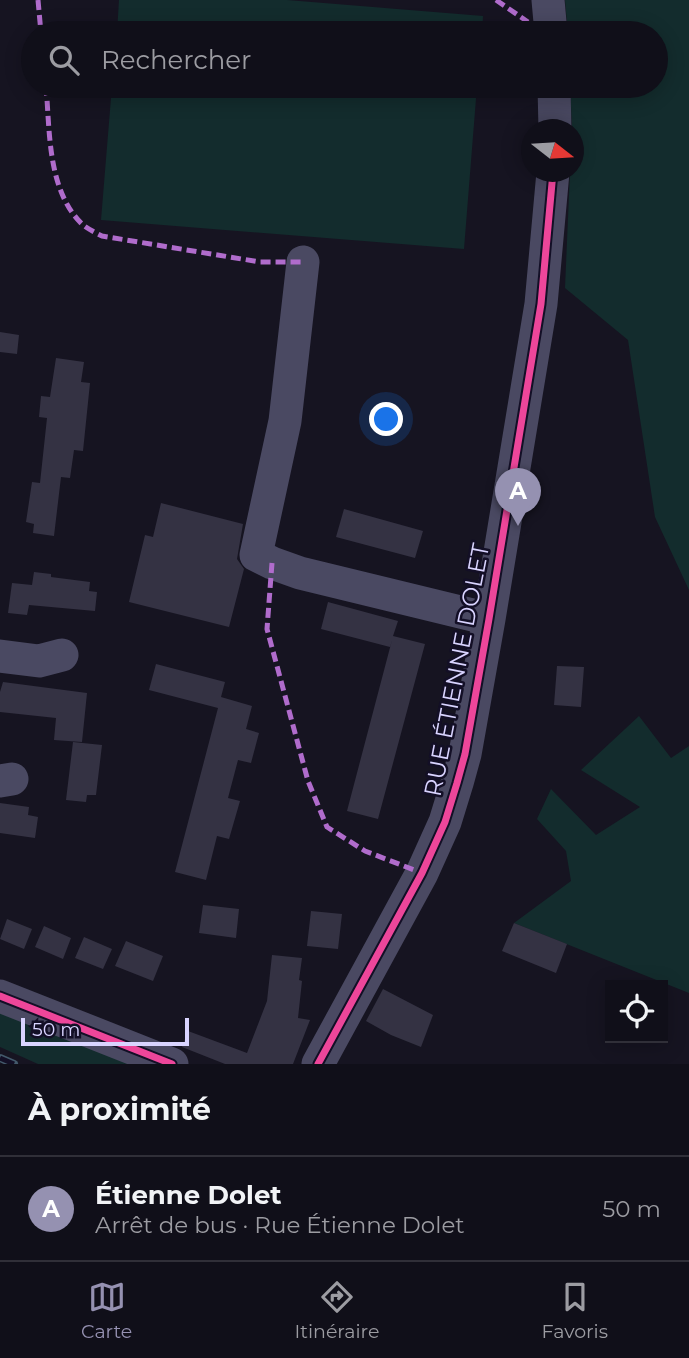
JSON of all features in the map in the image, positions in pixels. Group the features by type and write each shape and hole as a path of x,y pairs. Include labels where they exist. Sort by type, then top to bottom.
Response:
{"street":[{"path":"548,0 550,21"},
{"path":"554,98 555,119"},
{"name":"RUE ÉTIENNE DOLET","path":"318,1064 422,873 445,822 465,754 541,304 552,182"},
{"path":"303,262 285,421 256,555 272,564 300,573 489,619"},
{"path":"0,656 39,660 62,655"},
{"path":"0,996 172,1064"}],"green space":[{"path":"119,0 287,0 483,16 483,21 118,21"},
{"path":"565,0 689,0 689,590 655,517 628,340 565,288 570,182 584,182 584,119 572,119 571,98 668,98 668,21 567,21"},
{"path":"111,98 476,98 464,249 101,220"},
{"path":"639,716 671,758 689,746 689,993 668,985 668,980 656,980 514,923 571,881 566,851 537,819 551,789 596,835 640,807 581,770"},
{"path":"0,1008 139,1064 38,1064 0,1047"}],"building":[{"path":"0,332 19,335 17,354 0,352"},
{"path":"56,358 84,362 81,382 90,383 83,451 74,450 70,478 61,477 54,536 33,533 34,524 26,522 32,482 40,483 47,418 39,417 41,396 50,397"},
{"path":"161,503 243,524 237,559 244,569 229,627 129,602 145,535 153,537"},
{"path":"344,509 423,531 415,558 336,537"},
{"path":"34,572 90,582 89,591 97,592 95,611 29,605 27,615 8,613 12,583 32,585"},
{"path":"328,602 398,621 393,636 425,644 378,819 347,811 392,640 390,647 321,629"},
{"path":"156,664 225,682 221,697 252,706 246,729 259,733 251,763 238,760 228,798 240,801 229,839 217,836 206,880 175,872 218,708 149,690"},
{"path":"557,666 584,667 581,707 554,705"},
{"path":"3,682 87,693 82,742 54,740 56,718 0,712"},
{"path":"73,742 102,745 96,795 87,795 86,802 66,800"},
{"path":"0,803 29,807 28,815 38,817 35,838 0,833"},
{"path":"203,905 239,909 236,938 199,933"},
{"path":"311,911 342,914 338,949 307,946"},
{"path":"7,919 32,929 24,949 0,939"},
{"path":"514,923 567,944 556,973 502,951"},
{"path":"44,926 71,938 63,959 35,947"},
{"path":"84,937 112,949 103,969 75,958"},
{"path":"126,941 163,956 153,981 115,966"},
{"path":"272,955 302,958 298,1018 310,1020 293,1064 225,1064 182,1047 188,1031 247,1053 267,1001"},
{"path":"383,989 433,1015 421,1047 366,1021"}],"railway":[{"path":"0,1058 14,1064"}],"marked path":[{"path":"38,0 40,21"},
{"path":"496,0 527,21"},
{"path":"47,98 52,160 57,178 71,211 85,226 102,236 260,262 303,262"},
{"path":"272,563 267,629 308,781 327,827 365,851 422,873"}],"cycle path":[{"path":"318,1064 422,873 445,822 465,754 541,304 552,182"},
{"path":"0,996 172,1064"}],"place":[{"name":"Étienne Dolet","path":"518,526"}]}
